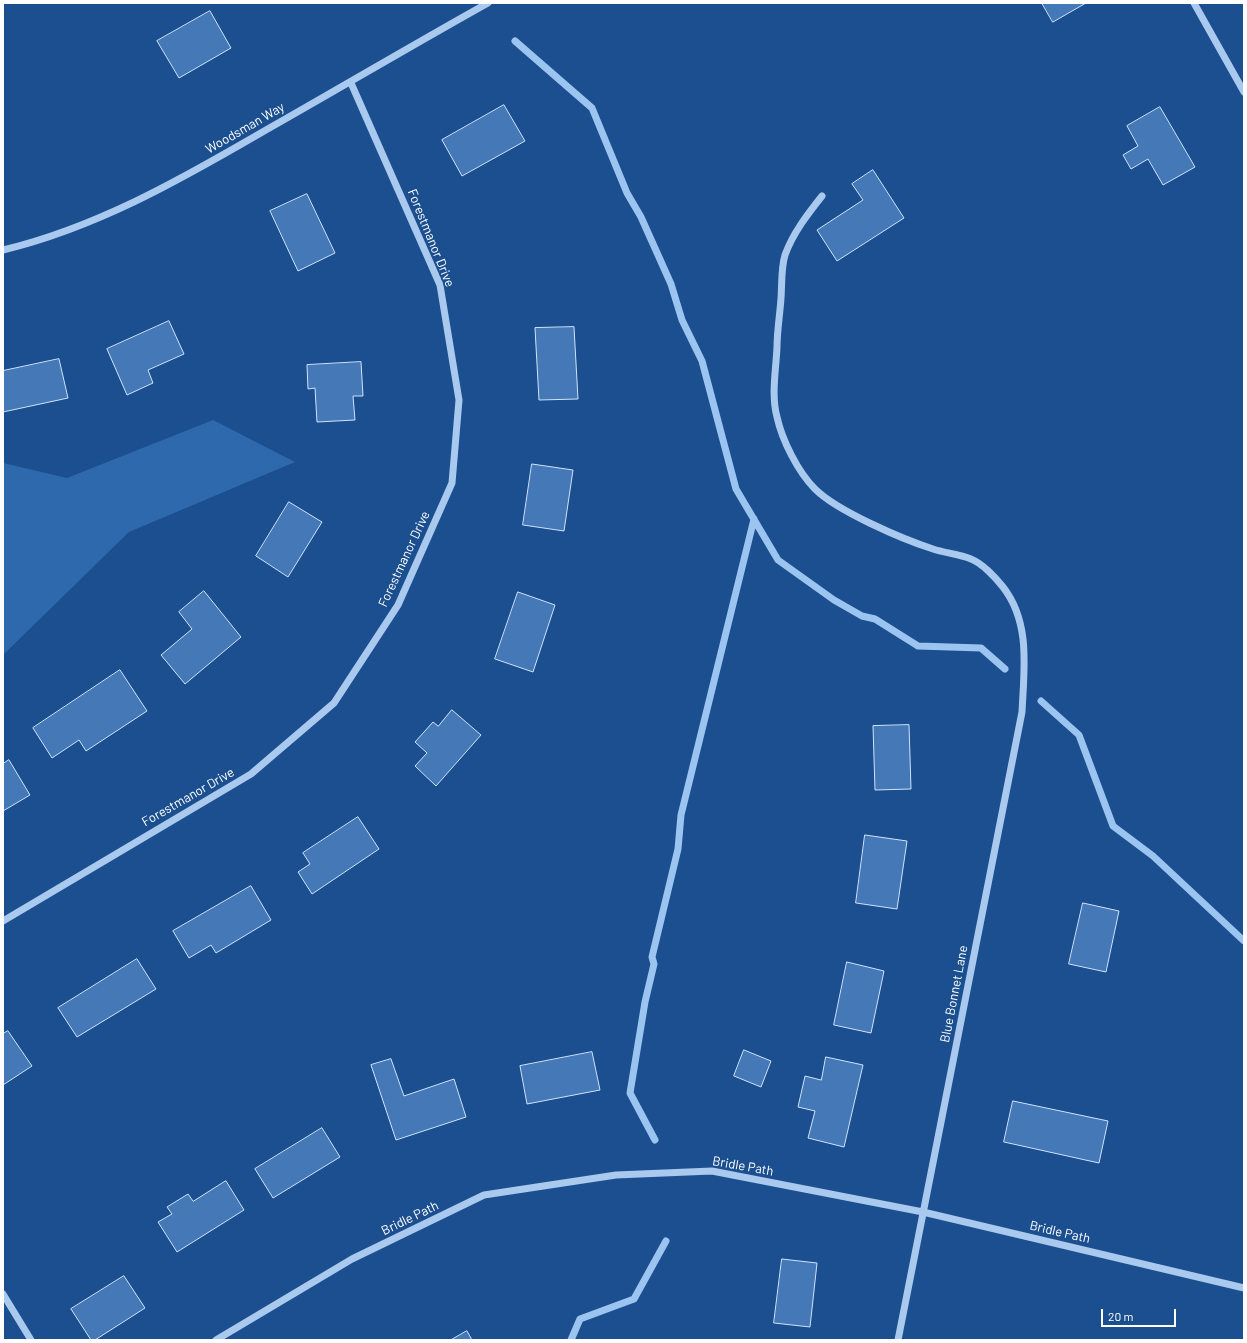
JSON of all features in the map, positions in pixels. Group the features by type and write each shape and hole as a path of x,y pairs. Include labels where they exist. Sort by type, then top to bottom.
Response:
{"street":[{"name":"Woodsman Way","path":"3,250 69,231 190,174 488,3"},
{"path":"1194,3 1244,92"},
{"name":"Forestmanor Drive","path":"3,921 251,774 334,703 398,605 452,483 459,400 440,285 415,225 350,83"},
{"name":"Blue Bonnet Lane","path":"822,196 801,222 785,256 782,277 774,389 776,416 784,437 803,475 816,490 832,503 868,522 932,549 973,560 990,573 1003,587 1013,602 1019,616 1025,651 1022,712 898,1340"},
{"name":"Bridle Path","path":"216,1340 352,1259 484,1196 616,1175 712,1171 923,1212 1244,1288"},
{"path":"3,1294 31,1340"}],"shaded area":[{"path":"213,420 295,462 129,532 3,655 3,463 67,478"}],"building":[{"path":"1042,3 1086,3 1053,22"},
{"path":"210,11 231,48 179,78 157,41"},
{"path":"504,105 525,141 462,176 442,140"},
{"path":"1160,107 1195,167 1163,185 1148,159 1131,169 1123,155 1138,146 1127,126"},
{"path":"873,170 904,218 837,261 817,230 863,200 852,184"},
{"path":"307,194 335,253 298,271 270,211"},
{"path":"169,321 184,354 148,370 153,383 127,395 107,349"},
{"path":"574,327 578,399 539,400 535,328"},
{"path":"59,359 68,398 3,412 3,371"},
{"path":"361,362 363,396 353,396 355,420 317,422 315,388 308,389 307,365"},
{"path":"532,464 573,470 564,531 523,525"},
{"path":"289,502 322,522 288,577 256,556"},
{"path":"204,591 241,637 185,684 161,655 192,629 179,612"},
{"path":"518,592 555,605 533,672 495,659"},
{"path":"120,670 147,711 86,751 79,740 52,758 33,728"},
{"path":"452,710 481,735 436,786 415,766 427,753 415,742 433,722 438,726"},
{"path":"909,725 911,789 875,790 873,726"},
{"path":"9,760 30,795 3,811 3,764"},
{"path":"358,817 379,849 312,894 298,872 310,864 303,853"},
{"path":"865,835 907,841 897,909 856,903"},
{"path":"251,886 271,920 216,953 211,945 189,958 173,931"},
{"path":"1083,903 1119,911 1106,972 1069,964"},
{"path":"137,959 156,989 77,1037 58,1008"},
{"path":"847,962 884,971 871,1033 834,1025"},
{"path":"8,1031 32,1066 3,1085 3,1034"},
{"path":"744,1050 771,1061 761,1087 734,1076"},
{"path":"592,1052 600,1090 527,1104 520,1066"},
{"path":"826,1057 863,1065 844,1147 808,1138 815,1111 798,1107 805,1076 821,1080"},
{"path":"391,1059 404,1096 454,1079 466,1117 396,1140 371,1065"},
{"path":"1013,1101 1108,1121 1099,1163 1004,1142"},
{"path":"322,1128 340,1157 273,1198 255,1169"},
{"path":"226,1181 244,1210 177,1252 158,1222 172,1214 167,1207 188,1194 193,1201"},
{"path":"782,1259 817,1263 810,1327 774,1323"},
{"path":"124,1276 145,1308 95,1340 91,1340 71,1309"},
{"path":"467,1331 472,1340 451,1340"}],"waterway":[{"path":"515,41 592,108 627,193 641,217 671,284 682,320 702,361 736,489 778,560 834,600 862,616 875,619 918,646 981,648 1005,669"},
{"path":"655,1140 630,1093 645,1002 654,964 652,957 678,849 681,815 754,519"},
{"path":"1041,701 1079,735 1113,826 1153,856 1244,941"},
{"path":"571,1340 580,1319 634,1299 666,1241"}]}
